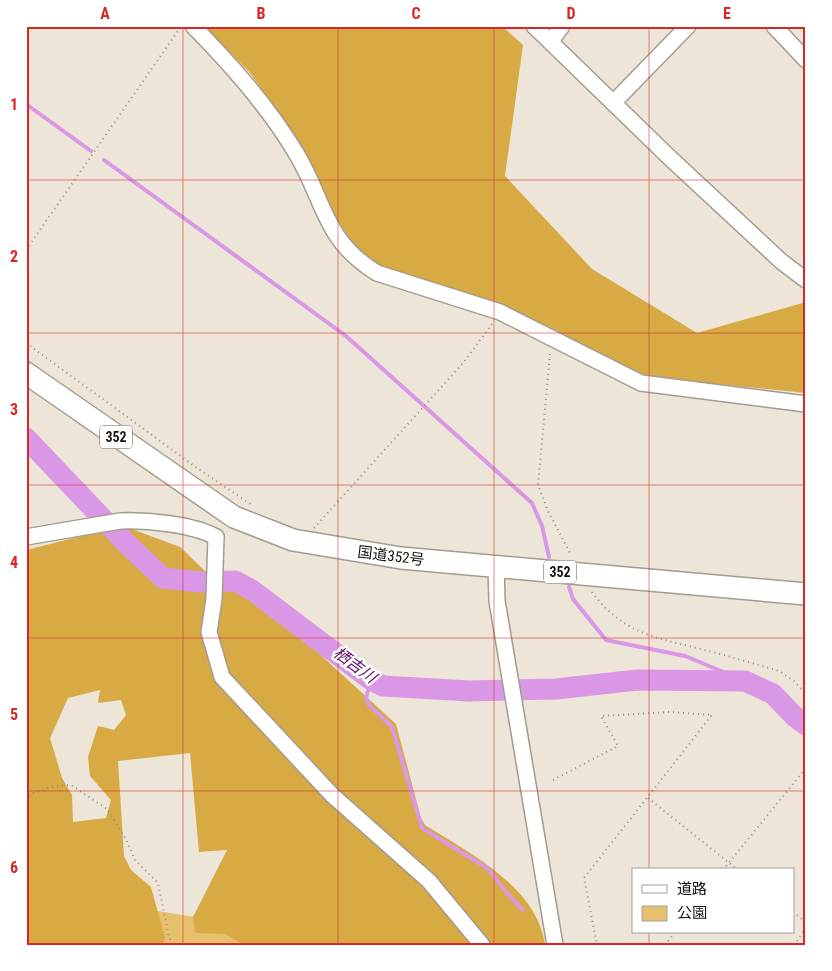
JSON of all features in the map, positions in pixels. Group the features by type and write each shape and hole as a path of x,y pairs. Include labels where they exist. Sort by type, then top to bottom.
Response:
{"highway":[{"name":"国道352号","path":"26,373 234,517 293,540 315,536 401,558 806,594"}],"street":[{"path":"193,26 248,85 297,154 328,220 345,248 359,262 376,273 500,312 641,384 806,404"},
{"path":"534,26 691,178 782,262 806,280"},
{"path":"551,41 562,26"},
{"path":"614,102 688,26"},
{"path":"774,26 806,60"},
{"path":"234,517 216,537 214,599 209,632 222,677 332,795 429,881 482,945"},
{"path":"26,537 136,520 204,531 216,537"},
{"path":"496,566 497,601 556,945"}],"path":[{"path":"26,250 181,26"},
{"path":"315,536 464,362 500,312"},
{"path":"552,339 540,445 538,485 548,511 579,574 611,615 626,626 665,642 779,671 794,681 806,694"},
{"path":"26,343 243,501 256,507"},
{"path":"554,780 618,746 601,716 670,712 712,715 584,878 597,945"},
{"path":"724,868 806,768"},
{"path":"26,800 33,793 51,787 71,785 108,809 127,841 135,860 158,883 169,937 173,945"},
{"path":"647,798 736,868"},
{"path":"794,913 806,922"},
{"path":"794,945 806,928"},
{"path":"665,945 673,934"}],"green space":[{"path":"26,889 351,943 352,945 26,945"}],"shaded area":[{"path":"204,26 502,26 523,45 505,176 592,269 697,333 806,302 806,393 648,377 613,363 558,331 505,306 385,269 357,250 335,216 299,144 269,100 251,74"},
{"path":"129,528 180,547 204,570 303,636 313,648 396,724 421,818 425,825 481,860 516,889 530,906 540,925 545,945 244,945 225,934 195,933 193,917 227,850 199,852 190,753 118,761 124,856 131,870 151,887 165,938 162,945 26,945 26,550 94,533","holes":["100,690 98,703 121,700 126,715 114,730 98,726 88,757 90,776 111,800 106,818 73,822 72,795 62,778 50,738 68,698"]}],"waterway":[{"path":"26,104 91,151"},
{"path":"104,160 346,336 532,503 542,526 549,557"},
{"name":"栖吉川","path":"26,438 126,543 163,578 200,582 235,581 252,590 371,680 383,686 469,691 556,689 637,680 745,681 773,694 794,716 806,725"},
{"path":"569,587 573,599 606,640 685,656 745,681"},
{"path":"371,680 366,698 369,705 392,727 422,828 487,868 523,910"}]}
